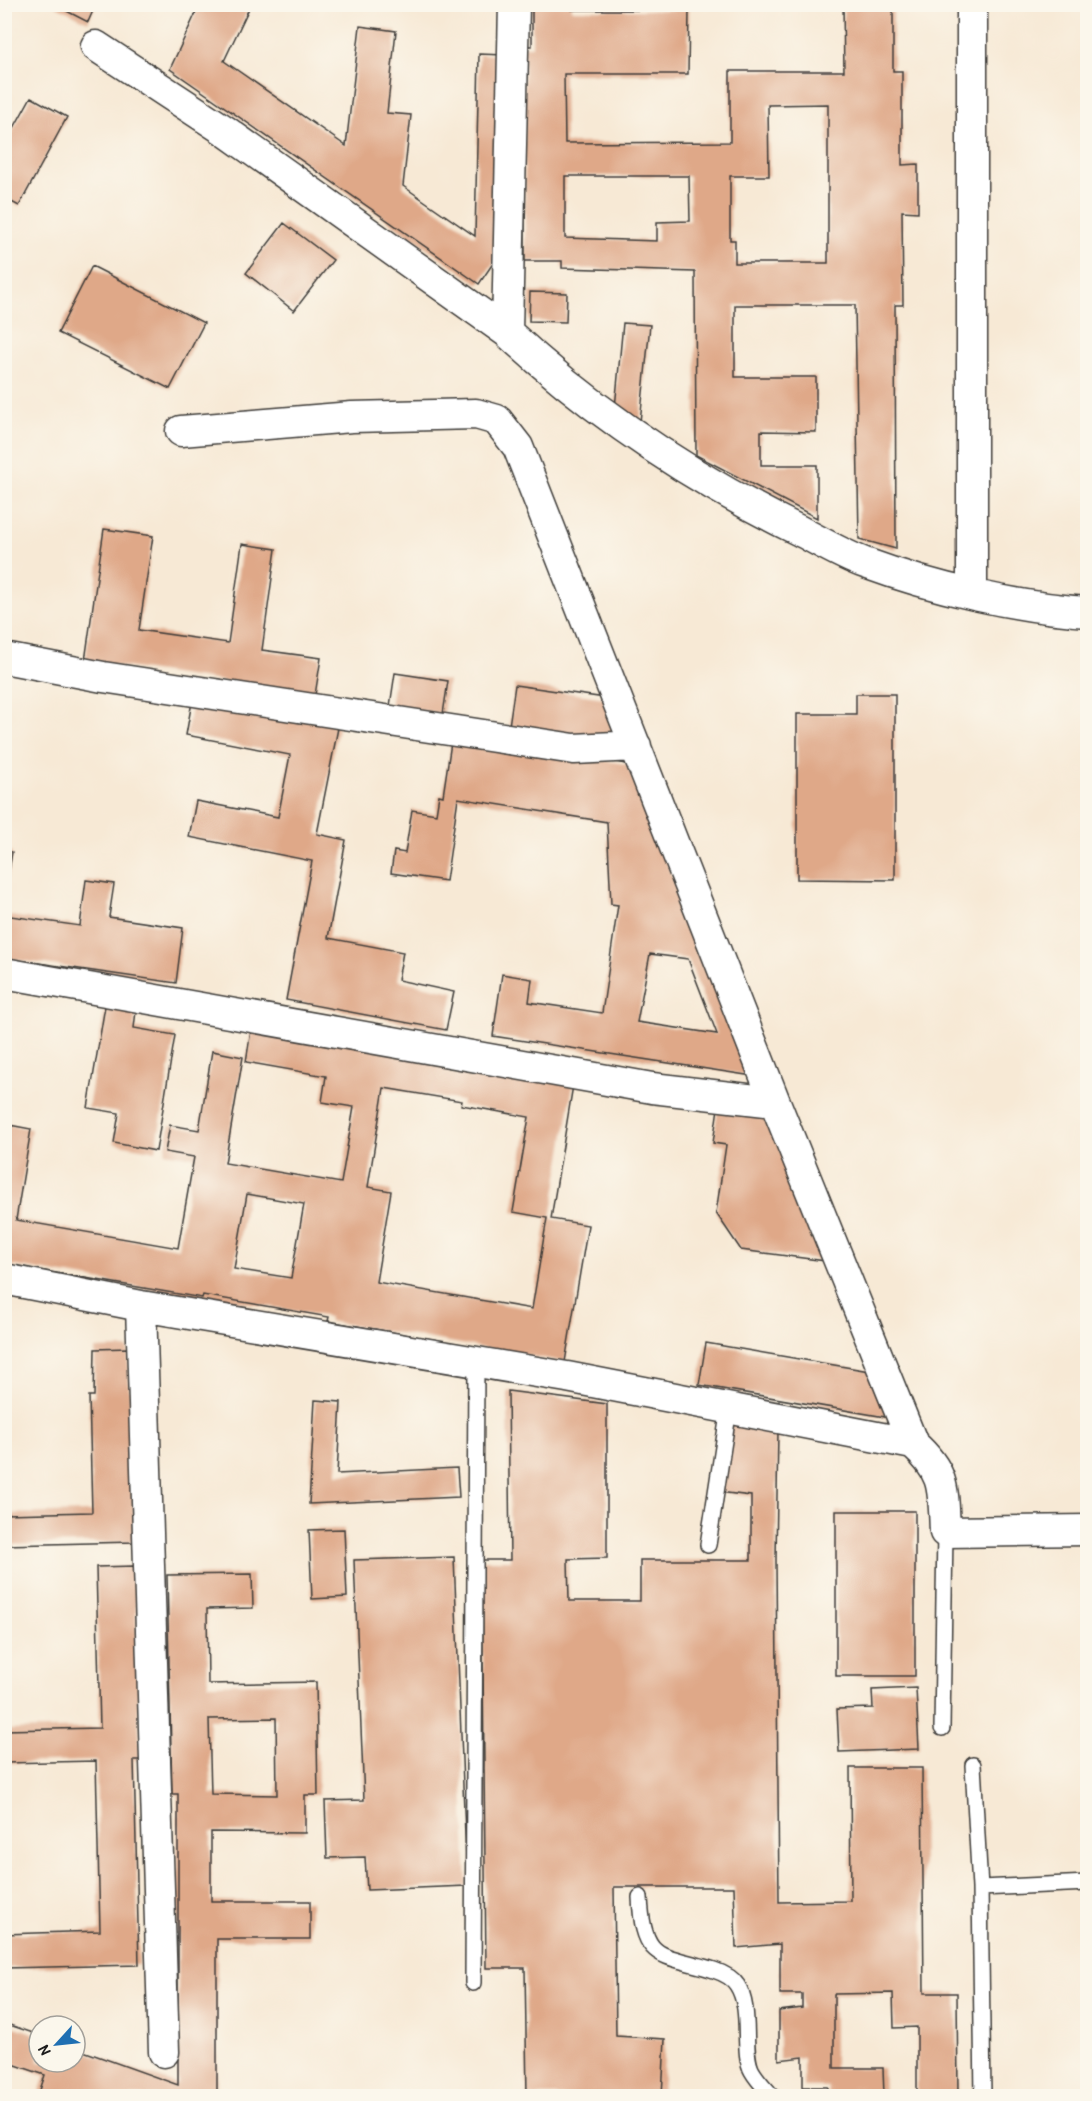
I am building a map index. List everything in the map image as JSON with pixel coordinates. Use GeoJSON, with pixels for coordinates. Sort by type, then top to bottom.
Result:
{"type":"FeatureCollection","features":[{"type":"Feature","properties":{"kind":"street"},"geometry":{"type":"LineString","coordinates":[[507,332],[514,4]]}},
{"type":"Feature","properties":{"kind":"street"},"geometry":{"type":"LineString","coordinates":[[972,4],[972,594]]}},
{"type":"Feature","properties":{"kind":"street"},"geometry":{"type":"LineString","coordinates":[[96,46],[224,130],[507,332],[631,434],[752,508],[864,563],[972,594],[1063,610],[1088,612]]}},
{"type":"Feature","properties":{"kind":"street"},"geometry":{"type":"LineString","coordinates":[[182,431],[352,417],[476,414],[497,420],[518,447],[775,1101],[913,1444],[931,1460],[938,1473],[943,1492],[945,1532],[1088,1530]]}},
{"type":"Feature","properties":{"kind":"street"},"geometry":{"type":"LineString","coordinates":[[4,658],[103,677],[574,748],[636,746]]}},
{"type":"Feature","properties":{"kind":"street"},"geometry":{"type":"LineString","coordinates":[[4,973],[652,1088],[775,1101]]}},
{"type":"Feature","properties":{"kind":"street"},"geometry":{"type":"LineString","coordinates":[[4,1279],[141,1306],[567,1377],[913,1444]]}},
{"type":"Feature","properties":{"kind":"street"},"geometry":{"type":"LineString","coordinates":[[141,1306],[164,2052]]}},
{"type":"Feature","properties":{"kind":"lane"},"geometry":{"type":"LineString","coordinates":[[473,1983],[476,1362]]}},
{"type":"Feature","properties":{"kind":"lane"},"geometry":{"type":"LineString","coordinates":[[708,1545],[729,1408]]}},
{"type":"Feature","properties":{"kind":"lane"},"geometry":{"type":"LineString","coordinates":[[942,1728],[945,1532]]}},
{"type":"Feature","properties":{"kind":"lane"},"geometry":{"type":"LineString","coordinates":[[973,1765],[980,1888],[982,2097]]}},
{"type":"Feature","properties":{"kind":"lane"},"geometry":{"type":"LineString","coordinates":[[980,1888],[1088,1883]]}},
{"type":"Feature","properties":{"kind":"lane"},"geometry":{"type":"LineString","coordinates":[[640,1897],[641,1926],[650,1944],[662,1957],[727,1975],[737,1985],[744,2003],[750,2070],[772,2097]]}},
{"type":"Feature","properties":{"kind":"building"},"geometry":{"type":"Polygon","coordinates":[[[53,4],[96,4],[88,22],[53,4]]]}},
{"type":"Feature","properties":{"kind":"building"},"geometry":{"type":"Polygon","coordinates":[[[200,4],[251,4],[224,61],[346,146],[360,26],[396,31],[387,113],[411,115],[403,186],[475,236],[479,54],[505,55],[500,253],[479,284],[170,69],[200,4]]]}},
{"type":"Feature","properties":{"kind":"building"},"geometry":{"type":"Polygon","coordinates":[[[532,4],[572,4],[572,10],[689,10],[688,74],[564,74],[565,143],[730,142],[730,71],[844,71],[843,4],[893,4],[893,71],[902,71],[902,165],[918,164],[918,212],[902,211],[903,305],[895,305],[896,549],[859,539],[855,305],[735,305],[735,377],[816,377],[816,432],[761,431],[761,465],[817,465],[817,518],[696,455],[695,272],[562,268],[562,261],[525,261],[524,46],[532,46],[532,4]],[[828,104],[768,105],[769,176],[730,176],[730,240],[735,240],[735,263],[828,263],[828,104]],[[565,176],[565,238],[657,241],[657,222],[690,221],[689,176],[565,176]]]}},
{"type":"Feature","properties":{"kind":"building"},"geometry":{"type":"Polygon","coordinates":[[[31,97],[67,117],[19,206],[4,198],[4,146],[31,97]]]}},
{"type":"Feature","properties":{"kind":"building"},"geometry":{"type":"Polygon","coordinates":[[[284,223],[333,260],[294,311],[246,273],[284,223]]]}},
{"type":"Feature","properties":{"kind":"building"},"geometry":{"type":"Polygon","coordinates":[[[92,266],[204,323],[170,389],[58,333],[92,266]]]}},
{"type":"Feature","properties":{"kind":"building"},"geometry":{"type":"Polygon","coordinates":[[[530,292],[567,293],[566,322],[529,321],[530,292]]]}},
{"type":"Feature","properties":{"kind":"building"},"geometry":{"type":"Polygon","coordinates":[[[623,323],[650,325],[640,422],[615,408],[623,323]]]}},
{"type":"Feature","properties":{"kind":"building"},"geometry":{"type":"Polygon","coordinates":[[[104,529],[153,536],[139,630],[228,643],[242,544],[276,549],[262,650],[321,658],[315,695],[85,661],[104,529]]]}},
{"type":"Feature","properties":{"kind":"building"},"geometry":{"type":"Polygon","coordinates":[[[395,673],[448,681],[443,714],[390,706],[395,673]]]}},
{"type":"Feature","properties":{"kind":"building"},"geometry":{"type":"Polygon","coordinates":[[[515,685],[605,698],[618,742],[509,726],[515,685]]]}},
{"type":"Feature","properties":{"kind":"building"},"geometry":{"type":"Polygon","coordinates":[[[856,694],[895,694],[895,880],[797,879],[797,714],[856,714],[856,694]]]}},
{"type":"Feature","properties":{"kind":"building"},"geometry":{"type":"Polygon","coordinates":[[[193,696],[339,723],[317,834],[346,840],[328,938],[403,952],[398,980],[454,992],[446,1030],[286,1000],[312,861],[189,837],[196,801],[278,817],[290,755],[186,735],[193,696]]]}},
{"type":"Feature","properties":{"kind":"building"},"geometry":{"type":"Polygon","coordinates":[[[452,736],[627,764],[753,1076],[493,1036],[502,974],[532,979],[529,1002],[602,1013],[618,905],[611,904],[607,822],[458,798],[446,881],[391,873],[394,851],[405,853],[412,810],[436,814],[439,795],[443,796],[452,736]],[[650,954],[637,1022],[717,1034],[688,959],[650,954]]]}},
{"type":"Feature","properties":{"kind":"building"},"geometry":{"type":"Polygon","coordinates":[[[4,850],[12,852],[6,890],[4,890],[4,850]]]}},
{"type":"Feature","properties":{"kind":"building"},"geometry":{"type":"Polygon","coordinates":[[[86,880],[114,884],[109,917],[183,928],[176,983],[4,958],[4,915],[80,926],[86,880]]]}},
{"type":"Feature","properties":{"kind":"building"},"geometry":{"type":"Polygon","coordinates":[[[105,1006],[136,1011],[134,1028],[175,1035],[156,1151],[114,1143],[119,1113],[88,1108],[105,1006]]]}},
{"type":"Feature","properties":{"kind":"building"},"geometry":{"type":"Polygon","coordinates":[[[252,1024],[574,1079],[551,1219],[588,1225],[565,1362],[328,1321],[329,1317],[4,1264],[4,1124],[31,1129],[16,1220],[178,1248],[194,1157],[165,1152],[170,1125],[199,1130],[212,1051],[243,1057],[225,1163],[341,1183],[354,1107],[322,1102],[326,1076],[246,1062],[252,1024]],[[384,1088],[368,1187],[391,1191],[376,1282],[532,1309],[547,1218],[513,1212],[529,1117],[461,1105],[462,1101],[384,1088]],[[247,1194],[234,1269],[291,1278],[304,1204],[247,1194]]]}},
{"type":"Feature","properties":{"kind":"building"},"geometry":{"type":"Polygon","coordinates":[[[718,1108],[766,1115],[826,1261],[741,1250],[716,1213],[726,1145],[713,1143],[718,1108]]]}},
{"type":"Feature","properties":{"kind":"building"},"geometry":{"type":"Polygon","coordinates":[[[706,1343],[875,1372],[891,1418],[699,1385],[706,1343]]]}},
{"type":"Feature","properties":{"kind":"building"},"geometry":{"type":"Polygon","coordinates":[[[128,1348],[135,1542],[4,1545],[4,1514],[92,1512],[89,1396],[94,1396],[95,1349],[128,1348]]]}},
{"type":"Feature","properties":{"kind":"building"},"geometry":{"type":"Polygon","coordinates":[[[508,1391],[607,1404],[607,1558],[568,1559],[569,1601],[640,1601],[640,1560],[751,1560],[751,1496],[719,1492],[730,1422],[778,1430],[776,1560],[779,1902],[851,1901],[850,1768],[922,1768],[924,1993],[957,1993],[958,2096],[917,2096],[917,2027],[894,2028],[893,1993],[834,1994],[834,2068],[883,2068],[884,2096],[827,2096],[828,2087],[803,2087],[803,2057],[779,2060],[779,2011],[802,2008],[802,1994],[780,1994],[780,1944],[736,1948],[734,1887],[614,1887],[616,2036],[665,2039],[662,2096],[527,2096],[525,1968],[486,1968],[482,1560],[510,1560],[508,1391]]]}},
{"type":"Feature","properties":{"kind":"building"},"geometry":{"type":"Polygon","coordinates":[[[315,1400],[341,1402],[337,1474],[457,1468],[459,1497],[309,1504],[315,1400]]]}},
{"type":"Feature","properties":{"kind":"building"},"geometry":{"type":"Polygon","coordinates":[[[836,1511],[915,1511],[915,1676],[836,1676],[836,1511]]]}},
{"type":"Feature","properties":{"kind":"building"},"geometry":{"type":"Polygon","coordinates":[[[344,1529],[347,1597],[312,1599],[309,1530],[344,1529]]]}},
{"type":"Feature","properties":{"kind":"building"},"geometry":{"type":"Polygon","coordinates":[[[454,1557],[467,1886],[367,1890],[365,1857],[327,1858],[325,1801],[364,1800],[354,1560],[454,1557]]]}},
{"type":"Feature","properties":{"kind":"building"},"geometry":{"type":"Polygon","coordinates":[[[135,1566],[140,1760],[134,1760],[139,1965],[4,1968],[4,1934],[100,1931],[96,1761],[4,1763],[4,1730],[100,1728],[96,1567],[135,1566]]]}},
{"type":"Feature","properties":{"kind":"building"},"geometry":{"type":"Polygon","coordinates":[[[252,1574],[253,1608],[207,1609],[208,1684],[316,1682],[318,1795],[305,1795],[305,1833],[211,1832],[211,1901],[310,1901],[310,1939],[217,1939],[217,2096],[38,2096],[45,2075],[42,2074],[87,2074],[87,2052],[178,2085],[178,1794],[172,1794],[167,1575],[252,1574]],[[276,1718],[209,1719],[211,1794],[277,1795],[276,1718]]]}},
{"type":"Feature","properties":{"kind":"building"},"geometry":{"type":"Polygon","coordinates":[[[916,1688],[919,1749],[839,1752],[837,1709],[873,1708],[872,1690],[916,1688]]]}},
{"type":"Feature","properties":{"kind":"building"},"geometry":{"type":"Polygon","coordinates":[[[4,2023],[27,2031],[27,2069],[4,2061],[4,2023]]]}}]}
